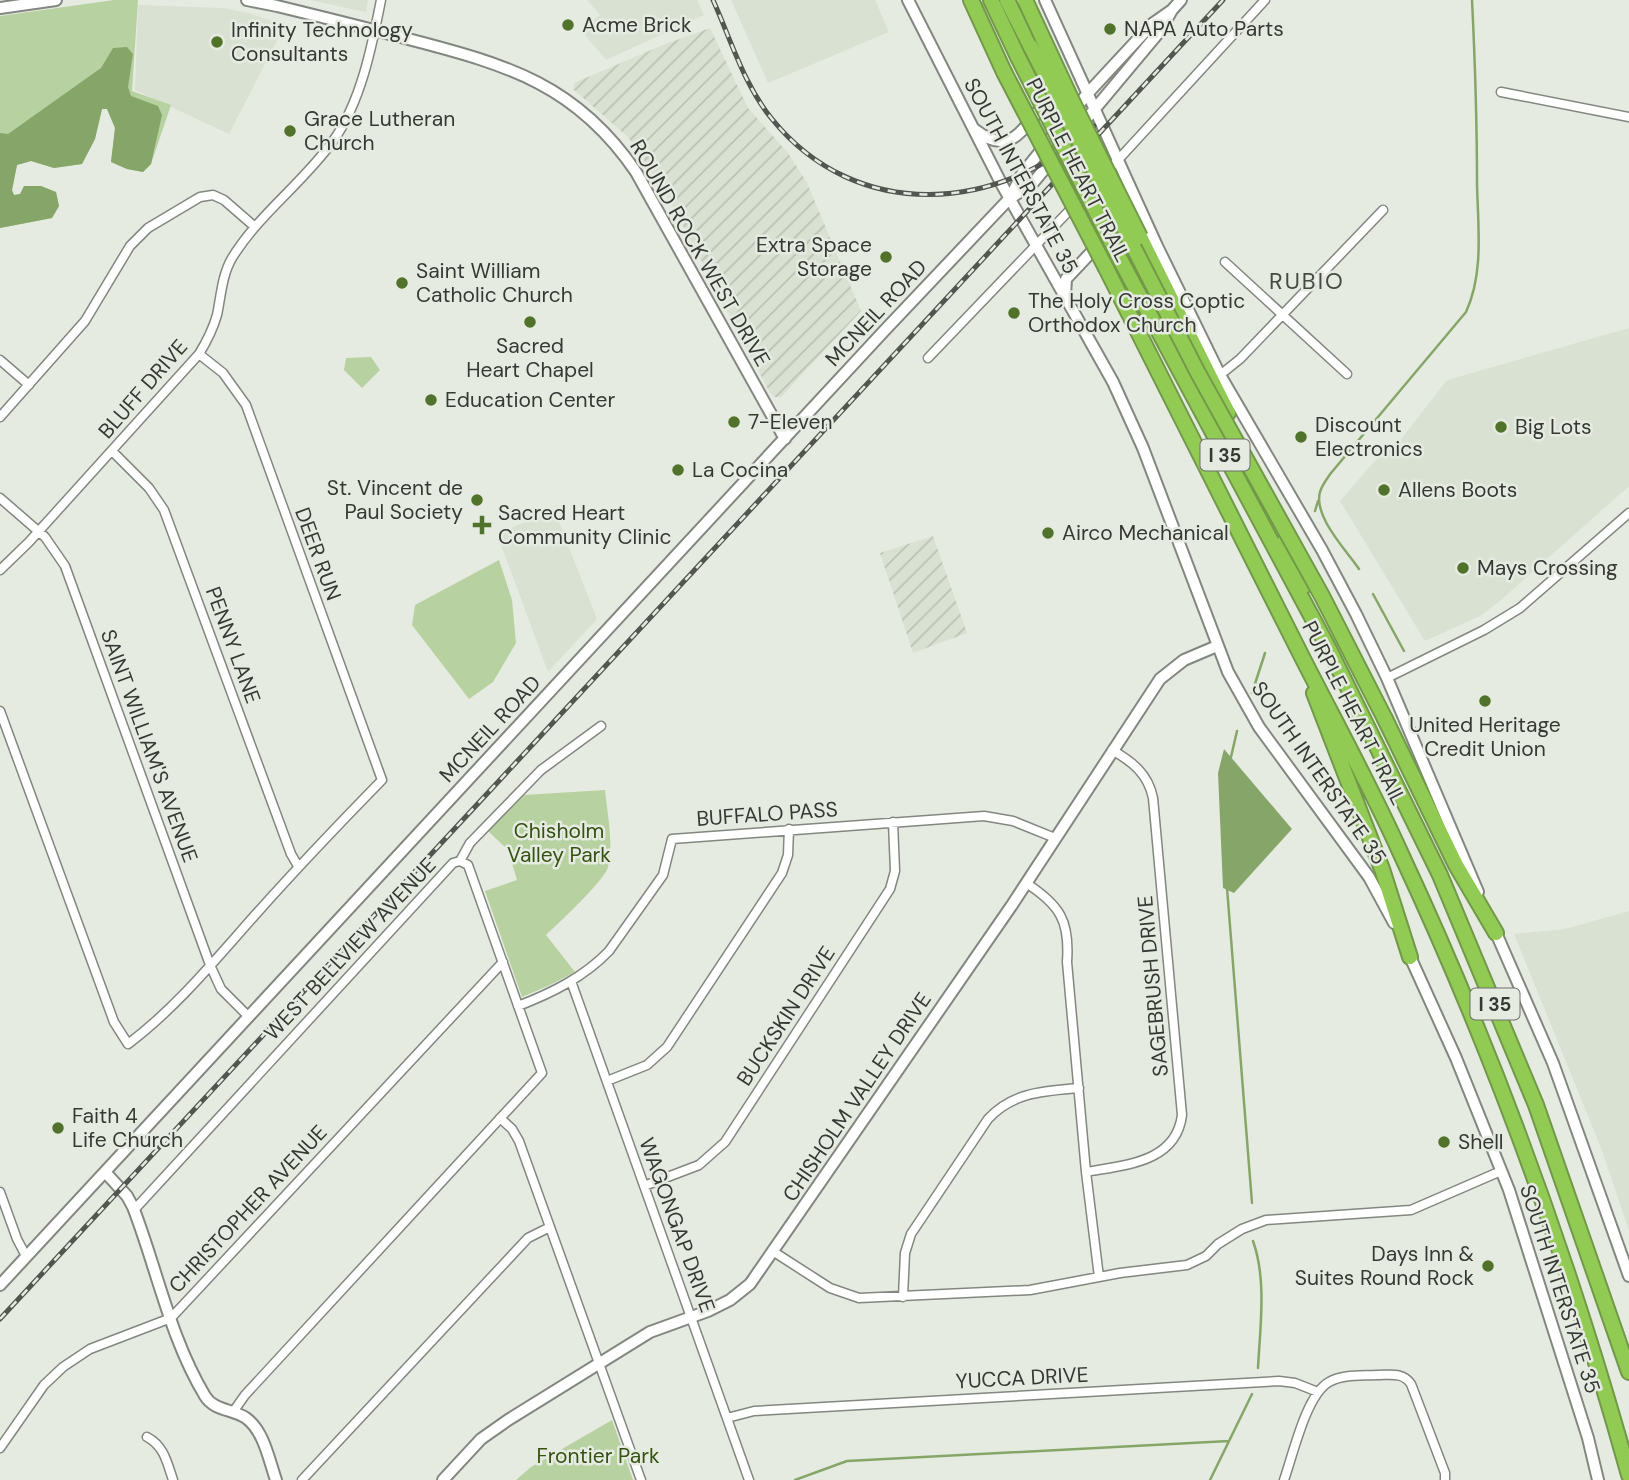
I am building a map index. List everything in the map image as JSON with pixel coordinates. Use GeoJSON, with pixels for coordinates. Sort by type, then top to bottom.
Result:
{"type":"FeatureCollection","features":[{"type":"Feature","properties":{"kind":"highway","name":"PURPLE HEART TRAIL"},"geometry":{"type":"LineString","coordinates":[[971,0],[1004,72],[1397,845],[1475,1024],[1518,1136],[1567,1273],[1629,1475]]}},
{"type":"Feature","properties":{"kind":"highway","name":"PURPLE HEART TRAIL"},"geometry":{"type":"LineString","coordinates":[[991,0],[1121,261],[1329,649],[1440,876],[1536,1105],[1629,1372]]}},
{"type":"Feature","properties":{"kind":"highway"},"geometry":{"type":"LineString","coordinates":[[1007,0],[1198,373],[1322,596],[1456,865],[1496,933]]}},
{"type":"Feature","properties":{"kind":"highway"},"geometry":{"type":"LineString","coordinates":[[1026,0],[1072,102],[1248,453],[1329,649]]}},
{"type":"Feature","properties":{"kind":"highway"},"geometry":{"type":"LineString","coordinates":[[1303,658],[1321,717],[1390,893],[1410,957]]}},
{"type":"Feature","properties":{"kind":"main road"},"geometry":{"type":"LineString","coordinates":[[0,8],[56,0]]}},
{"type":"Feature","properties":{"kind":"main road","name":"ROUND ROCK WEST DRIVE"},"geometry":{"type":"LineString","coordinates":[[247,0],[476,57],[515,71],[563,97],[596,123],[620,149],[636,172],[785,439]]}},
{"type":"Feature","properties":{"kind":"main road","name":"SOUTH INTERSTATE 35"},"geometry":{"type":"LineString","coordinates":[[908,0],[1009,199],[1113,382],[1143,448],[1228,672],[1259,727],[1369,877],[1394,922],[1456,1058],[1501,1171],[1584,1426],[1598,1478]]}},
{"type":"Feature","properties":{"kind":"main road"},"geometry":{"type":"LineString","coordinates":[[1045,0],[1157,246],[1220,375],[1322,550],[1387,678],[1553,1063],[1629,1276]]}},
{"type":"Feature","properties":{"kind":"main road"},"geometry":{"type":"LineString","coordinates":[[1172,10],[1181,0]]}},
{"type":"Feature","properties":{"kind":"main road","name":"MCNEIL ROAD"},"geometry":{"type":"LineString","coordinates":[[1009,199],[1022,174],[1088,93],[1152,24],[1172,10]]}},
{"type":"Feature","properties":{"kind":"main road","name":"MCNEIL ROAD"},"geometry":{"type":"LineString","coordinates":[[0,1285],[1009,199],[1032,184],[1160,31],[1172,10]]}},
{"type":"Feature","properties":{"kind":"main road"},"geometry":{"type":"LineString","coordinates":[[972,128],[988,141],[1000,143],[1012,139],[1069,76],[1069,54]]}},
{"type":"Feature","properties":{"kind":"main road"},"geometry":{"type":"LineString","coordinates":[[1065,296],[1066,279],[1116,226],[1131,224],[1157,246]]}},
{"type":"Feature","properties":{"kind":"main road","name":"CHISHOLM VALLEY DRIVE"},"geometry":{"type":"LineString","coordinates":[[443,1480],[491,1431],[650,1332],[708,1311],[740,1293],[758,1275],[1026,883],[1164,675],[1184,660],[1217,646]]}},
{"type":"Feature","properties":{"kind":"main road"},"geometry":{"type":"LineString","coordinates":[[105,1172],[134,1210],[188,1364],[207,1400],[246,1419],[256,1429],[276,1480]]}},
{"type":"Feature","properties":{"kind":"main road"},"geometry":{"type":"LineString","coordinates":[[123,1193],[133,1226],[144,1243]]}},
{"type":"Feature","properties":{"kind":"street","name":"BLUFF DRIVE"},"geometry":{"type":"LineString","coordinates":[[0,570],[39,532],[199,354],[212,330],[226,270],[255,227],[307,172],[340,131],[360,90],[381,0]]}},
{"type":"Feature","properties":{"kind":"street"},"geometry":{"type":"LineString","coordinates":[[928,358],[1119,159],[1265,0]]}},
{"type":"Feature","properties":{"kind":"street"},"geometry":{"type":"LineString","coordinates":[[1502,92],[1629,117]]}},
{"type":"Feature","properties":{"kind":"street"},"geometry":{"type":"LineString","coordinates":[[0,417],[85,321],[130,246],[148,228],[200,197],[213,195],[224,200],[255,227]]}},
{"type":"Feature","properties":{"kind":"street"},"geometry":{"type":"LineString","coordinates":[[1220,375],[1240,359],[1383,210]]}},
{"type":"Feature","properties":{"kind":"street"},"geometry":{"type":"LineString","coordinates":[[1225,262],[1347,374]]}},
{"type":"Feature","properties":{"kind":"street","name":"DEER RUN"},"geometry":{"type":"LineString","coordinates":[[199,354],[223,373],[246,405],[382,780],[298,866]]}},
{"type":"Feature","properties":{"kind":"street"},"geometry":{"type":"LineString","coordinates":[[0,360],[29,384]]}},
{"type":"Feature","properties":{"kind":"street","name":"PENNY LANE"},"geometry":{"type":"LineString","coordinates":[[112,451],[149,488],[164,510],[291,854],[298,866]]}},
{"type":"Feature","properties":{"kind":"street","name":"SAINT WILLIAM'S AVENUE"},"geometry":{"type":"LineString","coordinates":[[0,498],[53,546],[65,566],[210,965],[221,989],[249,1017]]}},
{"type":"Feature","properties":{"kind":"street"},"geometry":{"type":"LineString","coordinates":[[1387,678],[1484,630],[1520,608],[1629,513]]}},
{"type":"Feature","properties":{"kind":"street"},"geometry":{"type":"LineString","coordinates":[[0,711],[114,1022],[128,1044],[148,1030],[298,866]]}},
{"type":"Feature","properties":{"kind":"street","name":"WEST BELLVIEW AVENUE"},"geometry":{"type":"LineString","coordinates":[[134,1210],[453,863],[460,861],[470,843],[541,770],[601,726]]}},
{"type":"Feature","properties":{"kind":"street","name":"SAGEBRUSH DRIVE"},"geometry":{"type":"LineString","coordinates":[[1086,1172],[1157,1155],[1175,1136],[1182,1115],[1153,798],[1142,773],[1134,764],[1112,750]]}},
{"type":"Feature","properties":{"kind":"street","name":"BUFFALO PASS"},"geometry":{"type":"LineString","coordinates":[[519,1006],[571,981],[600,961],[667,867],[671,839],[990,816],[1013,821],[1055,838]]}},
{"type":"Feature","properties":{"kind":"street","name":"BUCKSKIN DRIVE"},"geometry":{"type":"LineString","coordinates":[[644,1186],[699,1165],[725,1142],[890,890],[895,871],[893,822]]}},
{"type":"Feature","properties":{"kind":"street"},"geometry":{"type":"LineString","coordinates":[[607,1081],[647,1065],[667,1047],[782,873],[788,855],[789,830]]}},
{"type":"Feature","properties":{"kind":"street"},"geometry":{"type":"LineString","coordinates":[[233,1412],[245,1395],[542,1073],[468,865],[460,861]]}},
{"type":"Feature","properties":{"kind":"street"},"geometry":{"type":"LineString","coordinates":[[1026,883],[1045,896],[1056,908],[1067,929],[1067,962],[1086,1172],[1099,1278]]}},
{"type":"Feature","properties":{"kind":"street","name":"CHRISTOPHER AVENUE"},"geometry":{"type":"LineString","coordinates":[[0,1448],[44,1385],[63,1367],[90,1349],[171,1318],[503,962]]}},
{"type":"Feature","properties":{"kind":"street","name":"WAGONGAP DRIVE"},"geometry":{"type":"LineString","coordinates":[[571,981],[749,1480]]}},
{"type":"Feature","properties":{"kind":"street"},"geometry":{"type":"LineString","coordinates":[[904,1297],[905,1253],[911,1234],[988,1119],[1002,1105],[1018,1097],[1079,1088]]}},
{"type":"Feature","properties":{"kind":"street"},"geometry":{"type":"LineString","coordinates":[[500,1118],[512,1129],[519,1141],[641,1480]]}},
{"type":"Feature","properties":{"kind":"street"},"geometry":{"type":"LineString","coordinates":[[774,1252],[830,1288],[847,1295],[869,1299],[1030,1290],[1187,1265],[1206,1256],[1218,1244],[1242,1229],[1266,1220],[1411,1210],[1501,1171]]}},
{"type":"Feature","properties":{"kind":"street"},"geometry":{"type":"LineString","coordinates":[[123,1193],[138,1197],[155,1188]]}},
{"type":"Feature","properties":{"kind":"street"},"geometry":{"type":"LineString","coordinates":[[0,1192],[26,1256]]}},
{"type":"Feature","properties":{"kind":"street"},"geometry":{"type":"LineString","coordinates":[[302,1480],[528,1238],[550,1227]]}},
{"type":"Feature","properties":{"kind":"street"},"geometry":{"type":"LineString","coordinates":[[1284,1480],[1318,1392],[1338,1378],[1396,1374],[1405,1376],[1411,1384],[1445,1473],[1445,1480]]}},
{"type":"Feature","properties":{"kind":"street","name":"YUCCA DRIVE"},"geometry":{"type":"LineString","coordinates":[[727,1418],[754,1410],[1279,1381],[1295,1383],[1318,1392]]}},
{"type":"Feature","properties":{"kind":"street"},"geometry":{"type":"LineString","coordinates":[[147,1437],[161,1447],[173,1480]]}},
{"type":"Feature","properties":{"kind":"shaded area"},"geometry":{"type":"Polygon","coordinates":[[[310,0],[368,0],[366,12],[310,0]]]}},
{"type":"Feature","properties":{"kind":"shaded area"},"geometry":{"type":"Polygon","coordinates":[[[587,0],[697,0],[704,15],[606,60],[580,29],[600,15],[587,0]]]}},
{"type":"Feature","properties":{"kind":"shaded area"},"geometry":{"type":"Polygon","coordinates":[[[731,0],[875,0],[889,32],[768,83],[731,0]]]}},
{"type":"Feature","properties":{"kind":"shaded area"},"geometry":{"type":"Polygon","coordinates":[[[138,5],[224,8],[285,25],[229,134],[135,90],[138,5]]]}},
{"type":"Feature","properties":{"kind":"shaded area"},"geometry":{"type":"Polygon","coordinates":[[[710,28],[748,108],[788,153],[807,183],[861,311],[781,397],[770,393],[677,214],[640,154],[628,137],[573,89],[574,83],[710,28]]]}},
{"type":"Feature","properties":{"kind":"shaded area"},"geometry":{"type":"Polygon","coordinates":[[[127,47],[133,54],[128,87],[131,96],[158,106],[162,115],[151,164],[143,172],[111,162],[115,128],[107,109],[102,109],[95,139],[82,164],[54,168],[31,161],[17,165],[12,190],[14,195],[20,194],[24,186],[41,186],[56,192],[59,206],[52,218],[0,228],[0,133],[8,134],[101,68],[113,48],[127,47]]]}},
{"type":"Feature","properties":{"kind":"shaded area","name":"Mays Crossing"},"geometry":{"type":"Polygon","coordinates":[[[1629,328],[1629,486],[1500,601],[1480,616],[1425,641],[1340,501],[1380,455],[1402,438],[1447,380],[1629,328]]]}},
{"type":"Feature","properties":{"kind":"shaded area"},"geometry":{"type":"Polygon","coordinates":[[[554,509],[597,619],[548,672],[497,534],[554,509]]]}},
{"type":"Feature","properties":{"kind":"shaded area"},"geometry":{"type":"Polygon","coordinates":[[[933,536],[967,633],[913,653],[880,553],[933,536]]]}},
{"type":"Feature","properties":{"kind":"shaded area"},"geometry":{"type":"Polygon","coordinates":[[[1224,749],[1292,829],[1234,893],[1223,888],[1218,773],[1224,749]]]}},
{"type":"Feature","properties":{"kind":"shaded area"},"geometry":{"type":"Polygon","coordinates":[[[1629,911],[1629,1231],[1601,1148],[1514,934],[1565,929],[1629,911]]]}},
{"type":"Feature","properties":{"kind":"green space"},"geometry":{"type":"Polygon","coordinates":[[[114,0],[138,0],[132,91],[171,105],[151,164],[143,172],[111,162],[115,128],[107,109],[102,109],[95,139],[82,164],[54,168],[31,161],[17,165],[12,190],[14,195],[20,194],[24,186],[41,186],[56,192],[59,206],[52,218],[0,228],[0,16],[114,0]]]}},
{"type":"Feature","properties":{"kind":"green space"},"geometry":{"type":"Polygon","coordinates":[[[371,357],[380,370],[362,388],[344,370],[346,358],[371,357]]]}},
{"type":"Feature","properties":{"kind":"green space"},"geometry":{"type":"Polygon","coordinates":[[[499,560],[512,600],[516,643],[493,682],[469,699],[412,625],[415,605],[499,560]]]}},
{"type":"Feature","properties":{"kind":"green space","name":"Chisholm Valley Park"},"geometry":{"type":"Polygon","coordinates":[[[605,790],[610,839],[608,867],[590,891],[546,935],[575,972],[522,997],[485,891],[517,880],[508,850],[488,831],[524,795],[605,790]]]}},
{"type":"Feature","properties":{"kind":"green space","name":"Frontier Park"},"geometry":{"type":"Polygon","coordinates":[[[612,1420],[633,1480],[516,1480],[531,1467],[612,1420]]]}},
{"type":"Feature","properties":{"kind":"waterway"},"geometry":{"type":"LineString","coordinates":[[1359,569],[1326,522],[1319,501],[1321,489],[1331,473],[1466,312],[1475,282],[1479,233],[1472,0]]}},
{"type":"Feature","properties":{"kind":"waterway"},"geometry":{"type":"LineString","coordinates":[[1315,511],[1318,501]]}},
{"type":"Feature","properties":{"kind":"waterway"},"geometry":{"type":"LineString","coordinates":[[1373,594],[1404,651]]}},
{"type":"Feature","properties":{"kind":"waterway"},"geometry":{"type":"LineString","coordinates":[[1252,693],[1265,653]]}},
{"type":"Feature","properties":{"kind":"waterway"},"geometry":{"type":"LineString","coordinates":[[1231,757],[1237,731]]}},
{"type":"Feature","properties":{"kind":"waterway"},"geometry":{"type":"LineString","coordinates":[[1227,888],[1252,1203]]}},
{"type":"Feature","properties":{"kind":"waterway"},"geometry":{"type":"LineString","coordinates":[[1253,1241],[1261,1288],[1258,1368]]}},
{"type":"Feature","properties":{"kind":"waterway"},"geometry":{"type":"LineString","coordinates":[[1210,1480],[1252,1394]]}},
{"type":"Feature","properties":{"kind":"waterway"},"geometry":{"type":"LineString","coordinates":[[795,1480],[847,1461],[1229,1441]]}},
{"type":"Feature","properties":{"kind":"railway"},"geometry":{"type":"LineString","coordinates":[[713,0],[746,77],[762,106],[806,153],[845,177],[887,190],[930,194],[974,190],[1016,176],[1057,155],[1094,126]]}},
{"type":"Feature","properties":{"kind":"railway"},"geometry":{"type":"LineString","coordinates":[[0,1319],[1223,0]]}},
{"type":"Feature","properties":{"kind":"place","name":"Acme Brick"},"geometry":{"type":"Point","coordinates":[568,25]}},
{"type":"Feature","properties":{"kind":"place","name":"NAPA Auto Parts"},"geometry":{"type":"Point","coordinates":[1110,29]}},
{"type":"Feature","properties":{"kind":"place","name":"Infinity Technology Consultants"},"geometry":{"type":"Point","coordinates":[217,42]}},
{"type":"Feature","properties":{"kind":"place","name":"Grace Lutheran Church"},"geometry":{"type":"Point","coordinates":[290,131]}},
{"type":"Feature","properties":{"kind":"place","name":"Extra Space Storage"},"geometry":{"type":"Point","coordinates":[886,257]}},
{"type":"Feature","properties":{"kind":"place","name":"Saint William Catholic Church"},"geometry":{"type":"Point","coordinates":[402,283]}},
{"type":"Feature","properties":{"kind":"place","name":"The Holy Cross Coptic Orthodox Church"},"geometry":{"type":"Point","coordinates":[1014,313]}},
{"type":"Feature","properties":{"kind":"place","name":"Sacred Heart Chapel"},"geometry":{"type":"Point","coordinates":[530,322]}},
{"type":"Feature","properties":{"kind":"place","name":"Education Center"},"geometry":{"type":"Point","coordinates":[431,400]}},
{"type":"Feature","properties":{"kind":"place","name":"7-Eleven"},"geometry":{"type":"Point","coordinates":[734,422]}},
{"type":"Feature","properties":{"kind":"place","name":"Big Lots"},"geometry":{"type":"Point","coordinates":[1501,427]}},
{"type":"Feature","properties":{"kind":"place","name":"Discount Electronics"},"geometry":{"type":"Point","coordinates":[1301,437]}},
{"type":"Feature","properties":{"kind":"place","name":"La Cocina"},"geometry":{"type":"Point","coordinates":[678,470]}},
{"type":"Feature","properties":{"kind":"place","name":"Allens Boots"},"geometry":{"type":"Point","coordinates":[1384,490]}},
{"type":"Feature","properties":{"kind":"place","name":"St. Vincent de Paul Society"},"geometry":{"type":"Point","coordinates":[477,500]}},
{"type":"Feature","properties":{"kind":"place","name":"Sacred Heart Community Clinic"},"geometry":{"type":"Point","coordinates":[482,525]}},
{"type":"Feature","properties":{"kind":"place","name":"Airco Mechanical"},"geometry":{"type":"Point","coordinates":[1048,533]}},
{"type":"Feature","properties":{"kind":"place","name":"Mays Crossing"},"geometry":{"type":"Point","coordinates":[1463,568]}},
{"type":"Feature","properties":{"kind":"place","name":"United Heritage Credit Union"},"geometry":{"type":"Point","coordinates":[1485,701]}},
{"type":"Feature","properties":{"kind":"place","name":"Faith 4 Life Church"},"geometry":{"type":"Point","coordinates":[58,1128]}},
{"type":"Feature","properties":{"kind":"place","name":"Shell"},"geometry":{"type":"Point","coordinates":[1444,1142]}},
{"type":"Feature","properties":{"kind":"place","name":"Days Inn & Suites Round Rock"},"geometry":{"type":"Point","coordinates":[1488,1266]}},
{"type":"Feature","properties":{"kind":"district","name":"RUBIO"},"geometry":{"type":"Point","coordinates":[1307,281]}}]}
